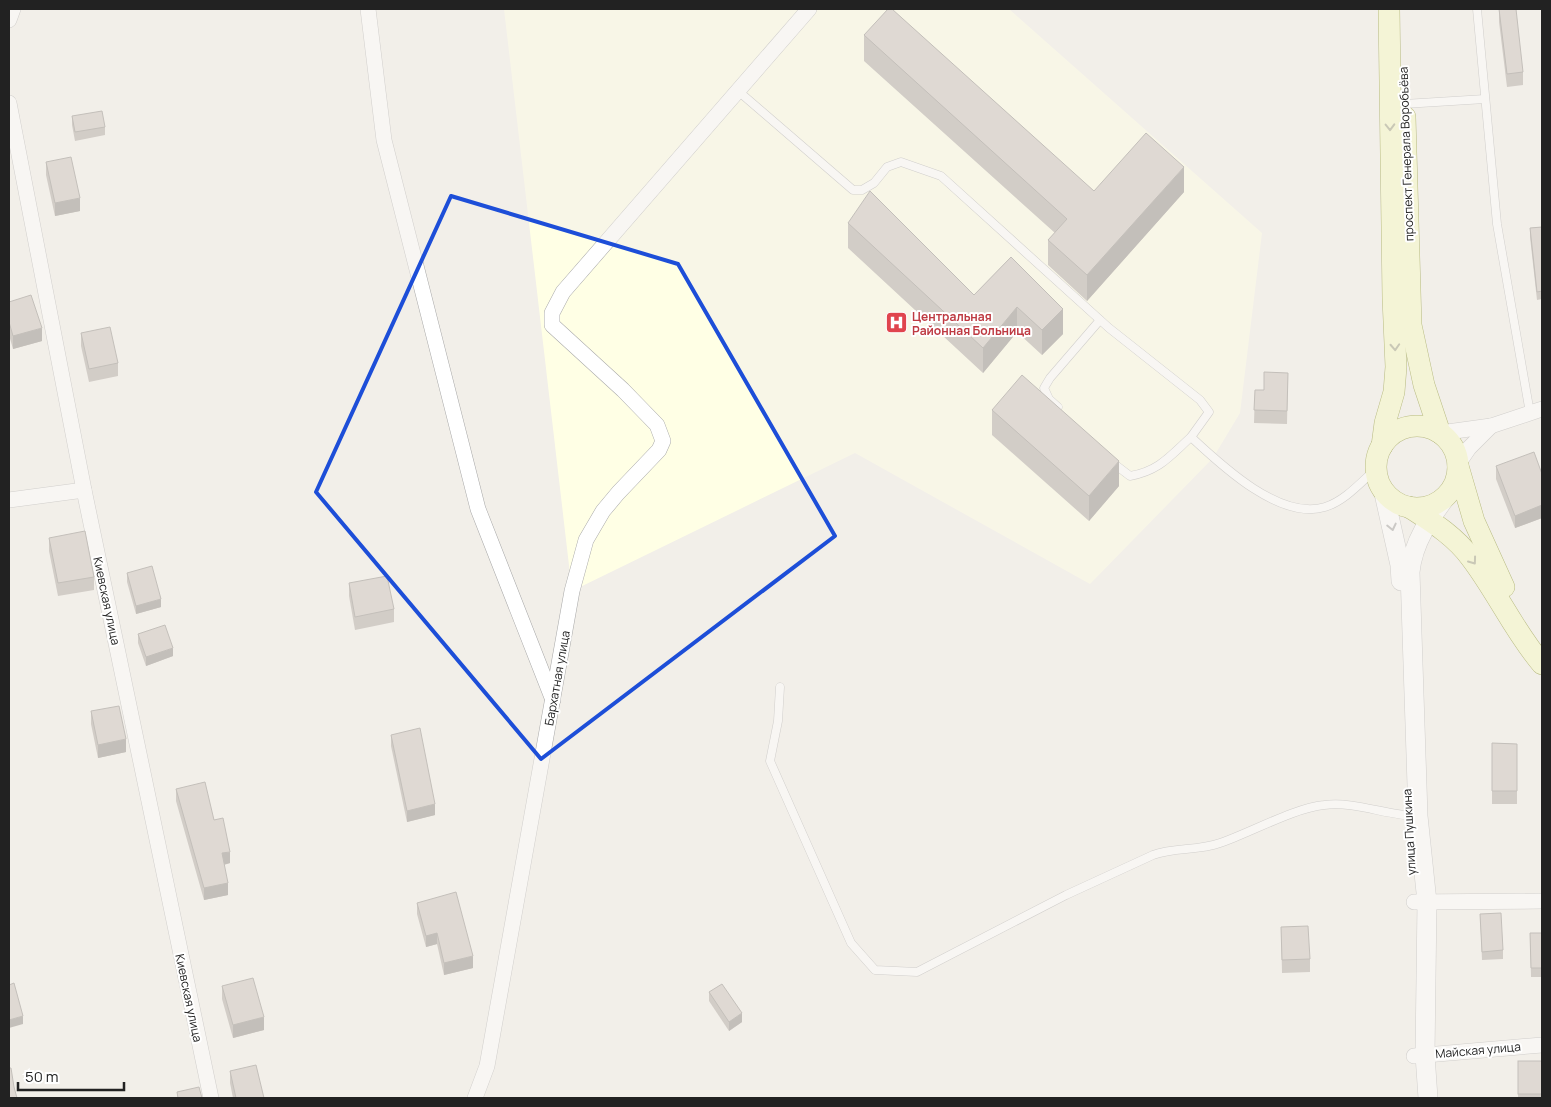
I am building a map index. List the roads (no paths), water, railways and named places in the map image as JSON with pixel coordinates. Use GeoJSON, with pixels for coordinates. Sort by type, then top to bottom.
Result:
{"type":"FeatureCollection","features":[{"type":"Feature","properties":{"kind":"main road","name":"проспект Генерала Воробьёва"},"geometry":{"type":"LineString","coordinates":[[1389,9],[1401,298]]}},
{"type":"Feature","properties":{"kind":"main road","name":"проспект Генерала Воробьёва"},"geometry":{"type":"LineString","coordinates":[[1401,298],[1404,104],[1402,9]]}},
{"type":"Feature","properties":{"kind":"main road"},"geometry":{"type":"LineString","coordinates":[[1401,298],[1440,433],[1451,445],[1474,521],[1497,574],[1508,594],[1542,642]]}},
{"type":"Feature","properties":{"kind":"main road"},"geometry":{"type":"LineString","coordinates":[[1401,298],[1394,392],[1385,423],[1377,468],[1383,489],[1391,498],[1429,520],[1457,542],[1471,557],[1507,617],[1542,664]]}},
{"type":"Feature","properties":{"kind":"main road"},"geometry":{"type":"LineString","coordinates":[[1382,446],[1388,438],[1406,428],[1426,428],[1440,433]]}},
{"type":"Feature","properties":{"kind":"main road"},"geometry":{"type":"LineString","coordinates":[[1409,507],[1430,506],[1448,494],[1454,485],[1458,464]]}},
{"type":"Feature","properties":{"kind":"street"},"geometry":{"type":"LineString","coordinates":[[9,20],[13,9]]}},
{"type":"Feature","properties":{"kind":"street"},"geometry":{"type":"LineString","coordinates":[[368,9],[384,140],[478,509],[553,702]]}},
{"type":"Feature","properties":{"kind":"street"},"geometry":{"type":"LineString","coordinates":[[737,90],[809,9]]}},
{"type":"Feature","properties":{"kind":"street","name":"Бархатная улица"},"geometry":{"type":"LineString","coordinates":[[475,1098],[487,1066],[572,591],[586,540],[603,512],[618,493],[660,450],[663,441],[657,426],[623,390],[552,326],[552,313],[564,292],[737,90]]}},
{"type":"Feature","properties":{"kind":"street","name":"Киевская улица"},"geometry":{"type":"LineString","coordinates":[[9,103],[84,490],[211,1098]]}},
{"type":"Feature","properties":{"kind":"street"},"geometry":{"type":"LineString","coordinates":[[1440,433],[1491,426],[1536,411]]}},
{"type":"Feature","properties":{"kind":"street"},"geometry":{"type":"LineString","coordinates":[[1458,464],[1491,426]]}},
{"type":"Feature","properties":{"kind":"street","name":"улица Пушкина"},"geometry":{"type":"LineString","coordinates":[[1383,489],[1406,561],[1407,710],[1412,816],[1420,902],[1420,1056],[1417,1098]]}},
{"type":"Feature","properties":{"kind":"street"},"geometry":{"type":"LineString","coordinates":[[9,500],[84,490]]}},
{"type":"Feature","properties":{"kind":"street"},"geometry":{"type":"LineString","coordinates":[[1406,561],[1429,520],[1448,494]]}},
{"type":"Feature","properties":{"kind":"street"},"geometry":{"type":"LineString","coordinates":[[1406,561],[1429,538],[1440,536],[1457,542]]}},
{"type":"Feature","properties":{"kind":"street"},"geometry":{"type":"LineString","coordinates":[[1420,902],[1542,901]]}},
{"type":"Feature","properties":{"kind":"street","name":"Майская улица"},"geometry":{"type":"LineString","coordinates":[[1420,1056],[1542,1045]]}},
{"type":"Feature","properties":{"kind":"street"},"geometry":{"type":"LineString","coordinates":[[1420,1056],[1428,1098]]}},
{"type":"Feature","properties":{"kind":"lane"},"geometry":{"type":"LineString","coordinates":[[1477,9],[1497,224],[1536,411]]}},
{"type":"Feature","properties":{"kind":"lane"},"geometry":{"type":"LineString","coordinates":[[737,90],[853,190],[862,190],[874,182],[887,167],[901,162],[941,176],[1100,320],[1200,400],[1208,412],[1191,437],[1156,469],[1130,476],[1117,467],[1103,453]]}},
{"type":"Feature","properties":{"kind":"lane"},"geometry":{"type":"LineString","coordinates":[[1404,104],[1485,99]]}},
{"type":"Feature","properties":{"kind":"lane"},"geometry":{"type":"LineString","coordinates":[[1063,412],[1049,399],[1044,388],[1050,378],[1100,320]]}},
{"type":"Feature","properties":{"kind":"lane"},"geometry":{"type":"LineString","coordinates":[[1191,437],[1213,458],[1267,496],[1291,507],[1304,509],[1325,507],[1340,500],[1377,468]]}},
{"type":"Feature","properties":{"kind":"lane"},"geometry":{"type":"LineString","coordinates":[[780,687],[778,721],[770,760],[851,943],[875,970],[917,972],[1066,895],[1153,855],[1166,850],[1198,849],[1219,843],[1312,807],[1325,804],[1358,807],[1412,816]]}},
{"type":"Feature","properties":{"kind":"place","name":"Центральная Районная Больница"},"geometry":{"type":"Point","coordinates":[896,323]}}]}
